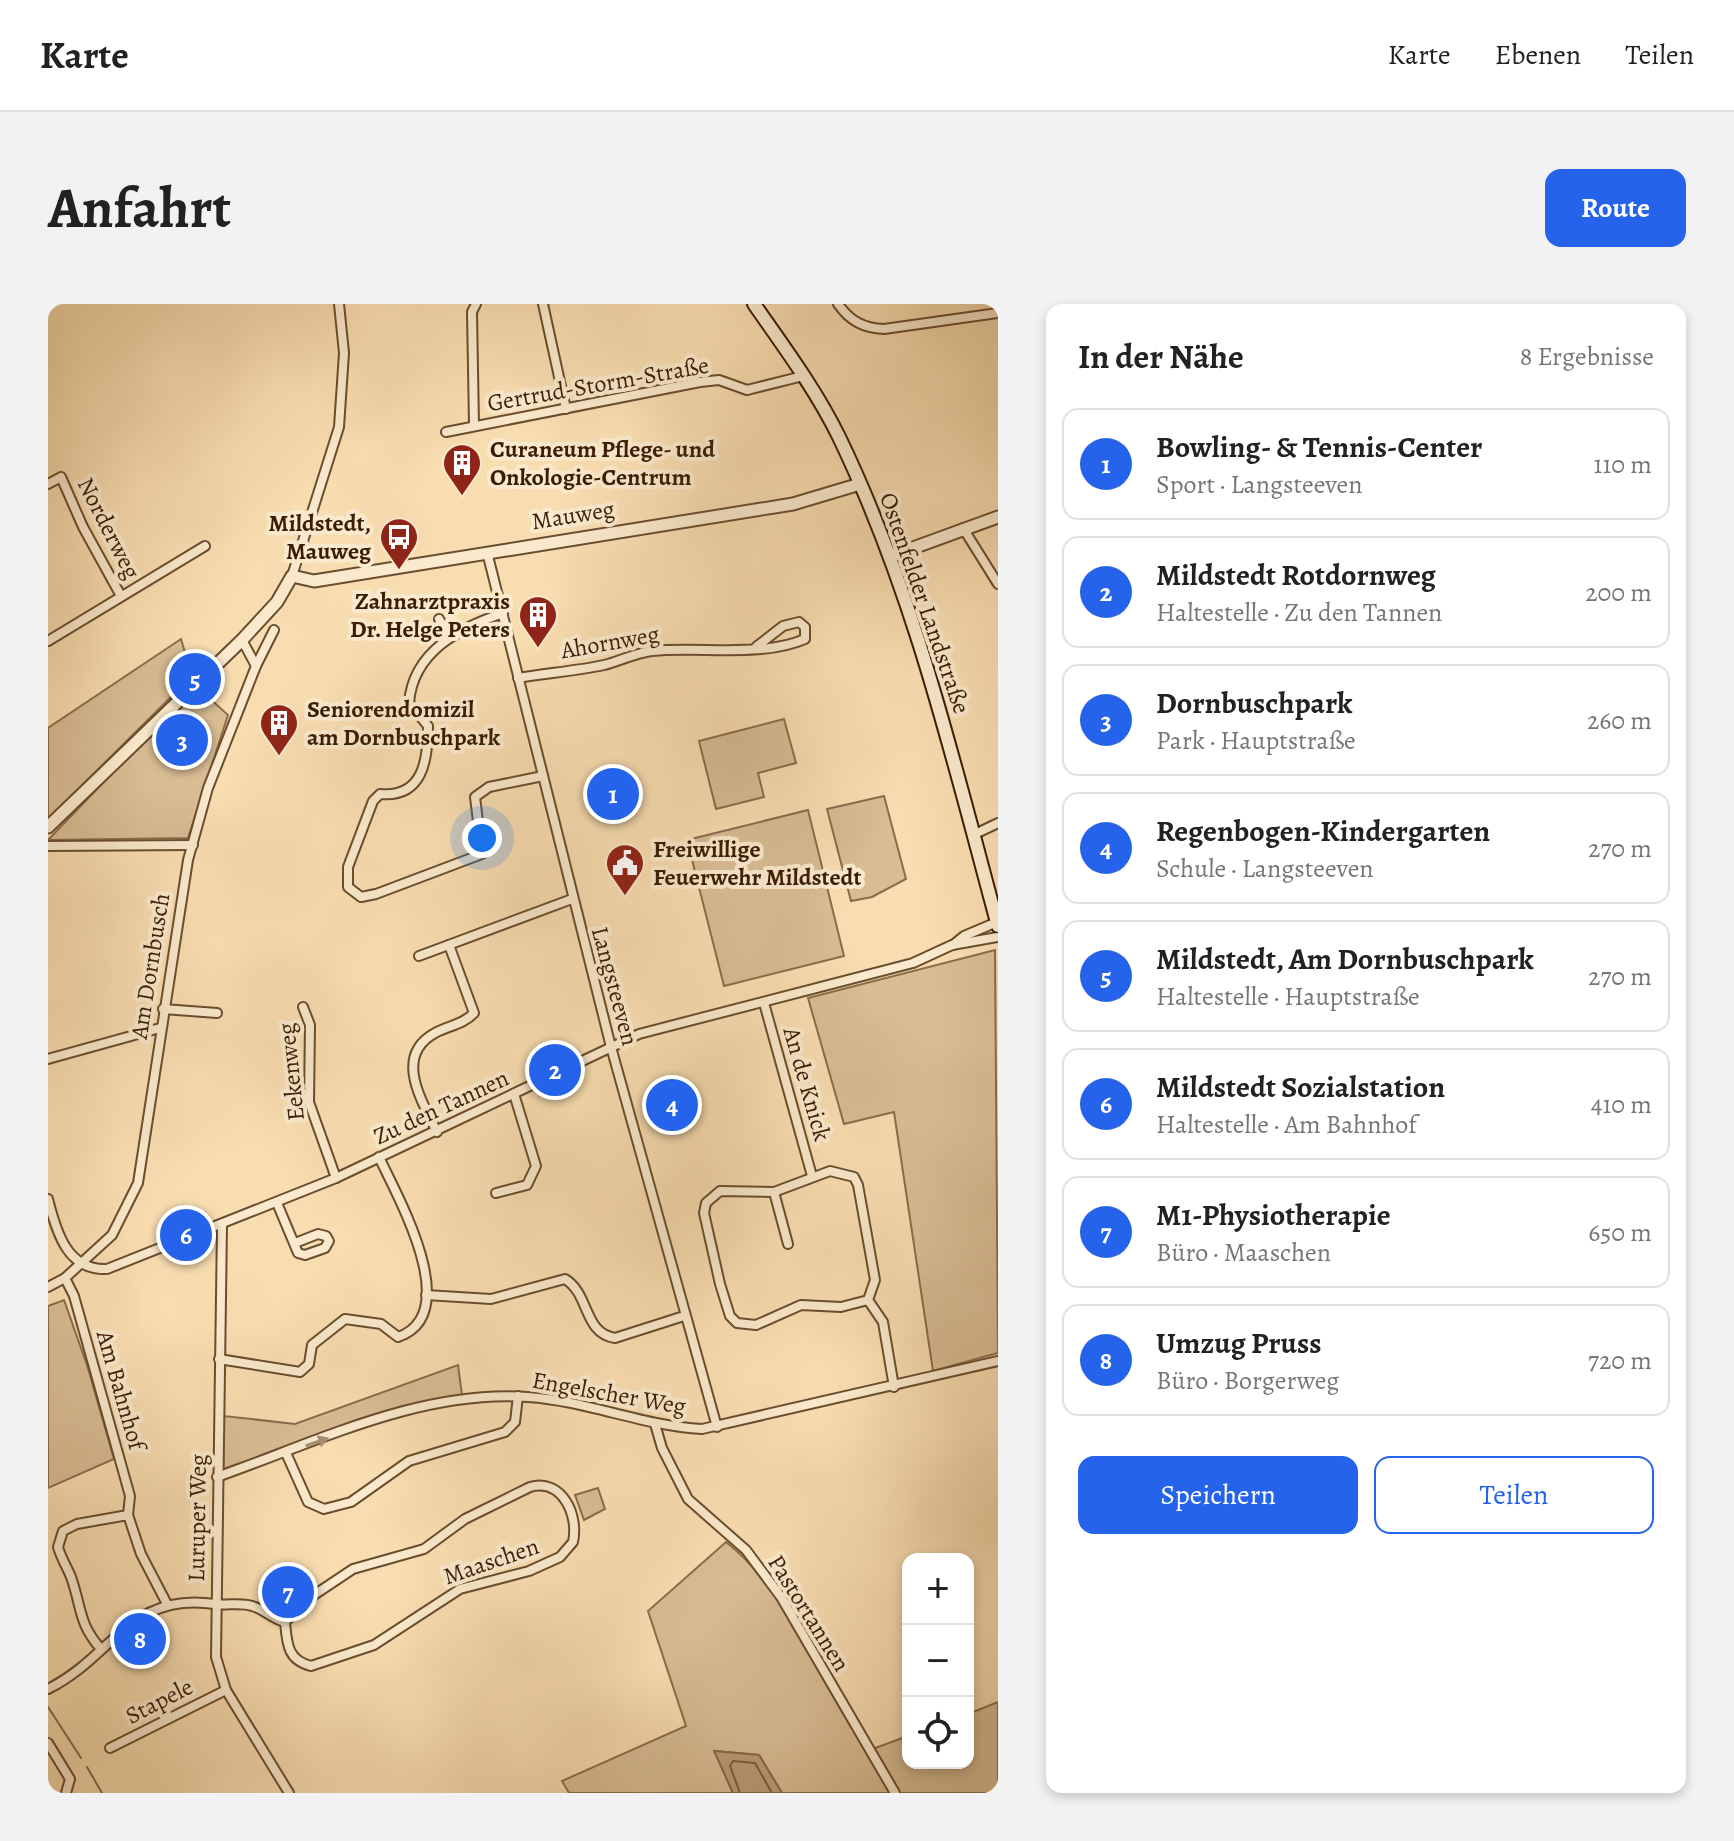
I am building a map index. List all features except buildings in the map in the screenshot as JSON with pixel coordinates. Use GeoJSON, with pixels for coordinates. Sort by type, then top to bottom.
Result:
{"type":"FeatureCollection","features":[{"type":"Feature","properties":{"kind":"main road","name":"Ostenfelder Landstraße"},"geometry":{"type":"LineString","coordinates":[[754,304],[815,395],[860,484],[891,556],[935,690],[998,924]]}},
{"type":"Feature","properties":{"kind":"street"},"geometry":{"type":"LineString","coordinates":[[48,827],[242,640],[277,602],[292,576],[339,427],[344,353],[339,304]]}},
{"type":"Feature","properties":{"kind":"street"},"geometry":{"type":"LineString","coordinates":[[474,425],[472,312],[476,304]]}},
{"type":"Feature","properties":{"kind":"street"},"geometry":{"type":"LineString","coordinates":[[543,304],[566,409]]}},
{"type":"Feature","properties":{"kind":"street"},"geometry":{"type":"LineString","coordinates":[[838,304],[854,321],[867,328],[884,329],[998,313]]}},
{"type":"Feature","properties":{"kind":"street","name":"Gertrud-Storm-Straße"},"geometry":{"type":"LineString","coordinates":[[446,432],[700,382],[719,380],[747,390],[803,376]]}},
{"type":"Feature","properties":{"kind":"street","name":"Norderweg"},"geometry":{"type":"LineString","coordinates":[[48,484],[61,477],[83,527],[121,596]]}},
{"type":"Feature","properties":{"kind":"street","name":"Mauweg"},"geometry":{"type":"LineString","coordinates":[[292,576],[314,581],[793,504],[860,484]]}},
{"type":"Feature","properties":{"kind":"street"},"geometry":{"type":"LineString","coordinates":[[891,556],[998,517]]}},
{"type":"Feature","properties":{"kind":"street"},"geometry":{"type":"LineString","coordinates":[[963,528],[998,584]]}},
{"type":"Feature","properties":{"kind":"street"},"geometry":{"type":"LineString","coordinates":[[48,641],[205,546]]}},
{"type":"Feature","properties":{"kind":"street","name":"Langsteeven"},"geometry":{"type":"LineString","coordinates":[[487,552],[572,899],[684,1316],[717,1427]]}},
{"type":"Feature","properties":{"kind":"street"},"geometry":{"type":"LineString","coordinates":[[503,613],[449,637],[423,664],[409,696],[410,708],[423,716],[428,726],[428,761],[404,792],[398,796],[380,794],[373,801],[348,867],[348,887],[361,897],[376,894],[477,857],[484,850],[475,797],[489,787],[543,776]]}},
{"type":"Feature","properties":{"kind":"street"},"geometry":{"type":"LineString","coordinates":[[439,619],[449,637]]}},
{"type":"Feature","properties":{"kind":"street","name":"Ahornweg"},"geometry":{"type":"LineString","coordinates":[[518,678],[607,664],[647,652],[756,647],[799,642],[805,639],[805,627],[799,622],[788,623],[756,647]]}},
{"type":"Feature","properties":{"kind":"street","name":"Am Dornbusch"},"geometry":{"type":"LineString","coordinates":[[48,1287],[65,1278],[112,1235],[138,1183],[177,911],[193,845],[208,788],[256,666],[274,630]]}},
{"type":"Feature","properties":{"kind":"street"},"geometry":{"type":"LineString","coordinates":[[242,640],[256,666]]}},
{"type":"Feature","properties":{"kind":"street"},"geometry":{"type":"LineString","coordinates":[[975,834],[998,823]]}},
{"type":"Feature","properties":{"kind":"street"},"geometry":{"type":"LineString","coordinates":[[48,846],[193,845]]}},
{"type":"Feature","properties":{"kind":"street"},"geometry":{"type":"LineString","coordinates":[[419,956],[572,899]]}},
{"type":"Feature","properties":{"kind":"street","name":"Zu den Tannen"},"geometry":{"type":"LineString","coordinates":[[222,1225],[336,1178],[611,1047],[664,1025],[764,1003],[913,963],[972,932],[998,924]]}},
{"type":"Feature","properties":{"kind":"street","name":"Zu den Tannen"},"geometry":{"type":"LineString","coordinates":[[952,945],[998,937]]}},
{"type":"Feature","properties":{"kind":"street"},"geometry":{"type":"LineString","coordinates":[[437,1132],[414,1082],[413,1059],[427,1037],[474,1013],[474,1005],[449,945]]}},
{"type":"Feature","properties":{"kind":"street","name":"An de Knick"},"geometry":{"type":"LineString","coordinates":[[764,1003],[812,1176]]}},
{"type":"Feature","properties":{"kind":"street","name":"Eekenweg"},"geometry":{"type":"LineString","coordinates":[[303,1007],[310,1025],[309,1102],[336,1178]]}},
{"type":"Feature","properties":{"kind":"street"},"geometry":{"type":"LineString","coordinates":[[163,1009],[217,1013]]}},
{"type":"Feature","properties":{"kind":"street"},"geometry":{"type":"LineString","coordinates":[[48,1059],[160,1028]]}},
{"type":"Feature","properties":{"kind":"street"},"geometry":{"type":"LineString","coordinates":[[496,1193],[527,1185],[536,1166],[514,1094]]}},
{"type":"Feature","properties":{"kind":"street"},"geometry":{"type":"LineString","coordinates":[[219,1359],[300,1372],[309,1364],[312,1345],[345,1319],[381,1324],[393,1337],[408,1334],[423,1312],[426,1295],[424,1260],[379,1157]]}},
{"type":"Feature","properties":{"kind":"street","name":"An de Knick"},"geometry":{"type":"LineString","coordinates":[[830,1171],[845,1172],[854,1177],[858,1185],[875,1280],[868,1300],[841,1307],[801,1305],[756,1325],[737,1323],[730,1316],[704,1213],[706,1203],[720,1191],[774,1192],[812,1176],[830,1171]]}},
{"type":"Feature","properties":{"kind":"street"},"geometry":{"type":"LineString","coordinates":[[774,1192],[788,1244]]}},
{"type":"Feature","properties":{"kind":"street"},"geometry":{"type":"LineString","coordinates":[[48,1199],[62,1244],[82,1263],[95,1269],[107,1269],[222,1225]]}},
{"type":"Feature","properties":{"kind":"street"},"geometry":{"type":"LineString","coordinates":[[277,1203],[295,1243]]}},
{"type":"Feature","properties":{"kind":"street","name":"Luruper Weg"},"geometry":{"type":"LineString","coordinates":[[222,1225],[216,1657],[226,1690],[289,1793]]}},
{"type":"Feature","properties":{"kind":"street","name":"Am Bahnhof"},"geometry":{"type":"LineString","coordinates":[[65,1278],[74,1296],[130,1496],[128,1515],[141,1554],[167,1604]]}},
{"type":"Feature","properties":{"kind":"street"},"geometry":{"type":"LineString","coordinates":[[426,1295],[491,1299],[565,1279],[578,1291],[593,1326],[605,1337],[615,1338],[684,1316]]}},
{"type":"Feature","properties":{"kind":"street"},"geometry":{"type":"LineString","coordinates":[[868,1300],[883,1322],[894,1387]]}},
{"type":"Feature","properties":{"kind":"street","name":"Engelscher Weg"},"geometry":{"type":"LineString","coordinates":[[217,1477],[415,1409],[481,1396],[564,1401],[655,1424],[702,1429],[998,1361]]}},
{"type":"Feature","properties":{"kind":"street"},"geometry":{"type":"LineString","coordinates":[[286,1453],[308,1502],[324,1509],[334,1508],[366,1493],[409,1461],[505,1432],[515,1422],[518,1396]]}},
{"type":"Feature","properties":{"kind":"street","name":"Pastortannen"},"geometry":{"type":"LineString","coordinates":[[655,1424],[662,1448],[688,1499],[746,1550],[781,1597],[895,1793]]}},
{"type":"Feature","properties":{"kind":"street","name":"Maaschen"},"geometry":{"type":"LineString","coordinates":[[539,1484],[559,1491],[572,1513],[576,1530],[573,1542],[560,1557],[529,1571],[460,1589],[374,1645],[311,1666],[294,1658],[288,1648],[285,1622],[308,1599],[353,1569],[424,1549],[465,1519],[530,1487],[539,1484]]}},
{"type":"Feature","properties":{"kind":"street"},"geometry":{"type":"LineString","coordinates":[[101,1649],[82,1625],[58,1539],[63,1531],[77,1524],[128,1515]]}},
{"type":"Feature","properties":{"kind":"street"},"geometry":{"type":"LineString","coordinates":[[48,1689],[80,1670],[125,1625],[167,1604],[248,1605],[285,1622]]}},
{"type":"Feature","properties":{"kind":"street","name":"Stapele"},"geometry":{"type":"LineString","coordinates":[[110,1748],[226,1690]]}},
{"type":"Feature","properties":{"kind":"street"},"geometry":{"type":"LineString","coordinates":[[48,1743],[70,1779],[66,1793]]}},
{"type":"Feature","properties":{"kind":"shaded area"},"geometry":{"type":"Polygon","coordinates":[[[181,639],[192,676],[48,819],[48,728],[181,639]]]}},
{"type":"Feature","properties":{"kind":"shaded area"},"geometry":{"type":"Polygon","coordinates":[[[196,686],[228,715],[188,838],[48,840],[196,686]]]}},
{"type":"Feature","properties":{"kind":"shaded area"},"geometry":{"type":"Polygon","coordinates":[[[784,719],[796,763],[758,773],[764,797],[716,809],[699,741],[784,719]]]}},
{"type":"Feature","properties":{"kind":"shaded area"},"geometry":{"type":"Polygon","coordinates":[[[884,796],[906,879],[872,897],[851,901],[827,809],[884,796]]]}},
{"type":"Feature","properties":{"kind":"shaded area"},"geometry":{"type":"Polygon","coordinates":[[[808,810],[844,956],[724,986],[687,840],[808,810]]]}},
{"type":"Feature","properties":{"kind":"shaded area"},"geometry":{"type":"Polygon","coordinates":[[[995,950],[998,1353],[933,1371],[894,1112],[844,1124],[808,998],[995,950]]]}},
{"type":"Feature","properties":{"kind":"shaded area"},"geometry":{"type":"Polygon","coordinates":[[[64,1300],[87,1365],[114,1459],[48,1488],[48,1306],[64,1300]]]}},
{"type":"Feature","properties":{"kind":"shaded area"},"geometry":{"type":"Polygon","coordinates":[[[458,1365],[462,1395],[404,1406],[223,1469],[224,1416],[295,1424],[458,1365]]]}},
{"type":"Feature","properties":{"kind":"shaded area"},"geometry":{"type":"Polygon","coordinates":[[[598,1488],[605,1509],[584,1520],[575,1495],[598,1488]]]}},
{"type":"Feature","properties":{"kind":"shaded area"},"geometry":{"type":"Polygon","coordinates":[[[726,1542],[768,1585],[787,1611],[867,1751],[902,1738],[902,1769],[974,1769],[974,1712],[998,1702],[998,1793],[782,1793],[759,1755],[715,1751],[733,1793],[569,1793],[562,1781],[686,1726],[648,1611],[726,1542]]]}},
{"type":"Feature","properties":{"kind":"water"},"geometry":{"type":"Polygon","coordinates":[[[714,1751],[759,1755],[782,1793],[733,1793],[714,1751]]]}},
{"type":"Feature","properties":{"kind":"waterway"},"geometry":{"type":"LineString","coordinates":[[48,1707],[81,1758]]}},
{"type":"Feature","properties":{"kind":"waterway"},"geometry":{"type":"LineString","coordinates":[[87,1767],[102,1793]]}},
{"type":"Feature","properties":{"kind":"place","name":"Curaneum Pflege- und Onkologie-Centrum"},"geometry":{"type":"Point","coordinates":[462,497]}},
{"type":"Feature","properties":{"kind":"place","name":"Mildstedt, Mauweg"},"geometry":{"type":"Point","coordinates":[399,571]}},
{"type":"Feature","properties":{"kind":"place","name":"Zahnarztpraxis Dr. Helge Peters"},"geometry":{"type":"Point","coordinates":[538,649]}},
{"type":"Feature","properties":{"kind":"place","name":"Mildstedt, Am Dornbuschpark"},"geometry":{"type":"Point","coordinates":[195,679]}},
{"type":"Feature","properties":{"kind":"place","name":"Dornbuschpark"},"geometry":{"type":"Point","coordinates":[182,740]}},
{"type":"Feature","properties":{"kind":"place","name":"Seniorendomizil am Dornbuschpark"},"geometry":{"type":"Point","coordinates":[279,757]}},
{"type":"Feature","properties":{"kind":"place","name":"Bowling- & Tennis-Center"},"geometry":{"type":"Point","coordinates":[613,794]}},
{"type":"Feature","properties":{"kind":"place","name":"Freiwillige Feuerwehr Mildstedt"},"geometry":{"type":"Point","coordinates":[625,897]}},
{"type":"Feature","properties":{"kind":"place","name":"Mildstedt Rotdornweg"},"geometry":{"type":"Point","coordinates":[555,1070]}},
{"type":"Feature","properties":{"kind":"place","name":"Regenbogen-Kindergarten"},"geometry":{"type":"Point","coordinates":[672,1105]}},
{"type":"Feature","properties":{"kind":"place","name":"Mildstedt Sozialstation"},"geometry":{"type":"Point","coordinates":[186,1235]}},
{"type":"Feature","properties":{"kind":"place","name":"M1-Physiotherapie"},"geometry":{"type":"Point","coordinates":[288,1592]}},
{"type":"Feature","properties":{"kind":"place","name":"Umzug Pruss"},"geometry":{"type":"Point","coordinates":[140,1639]}}]}
